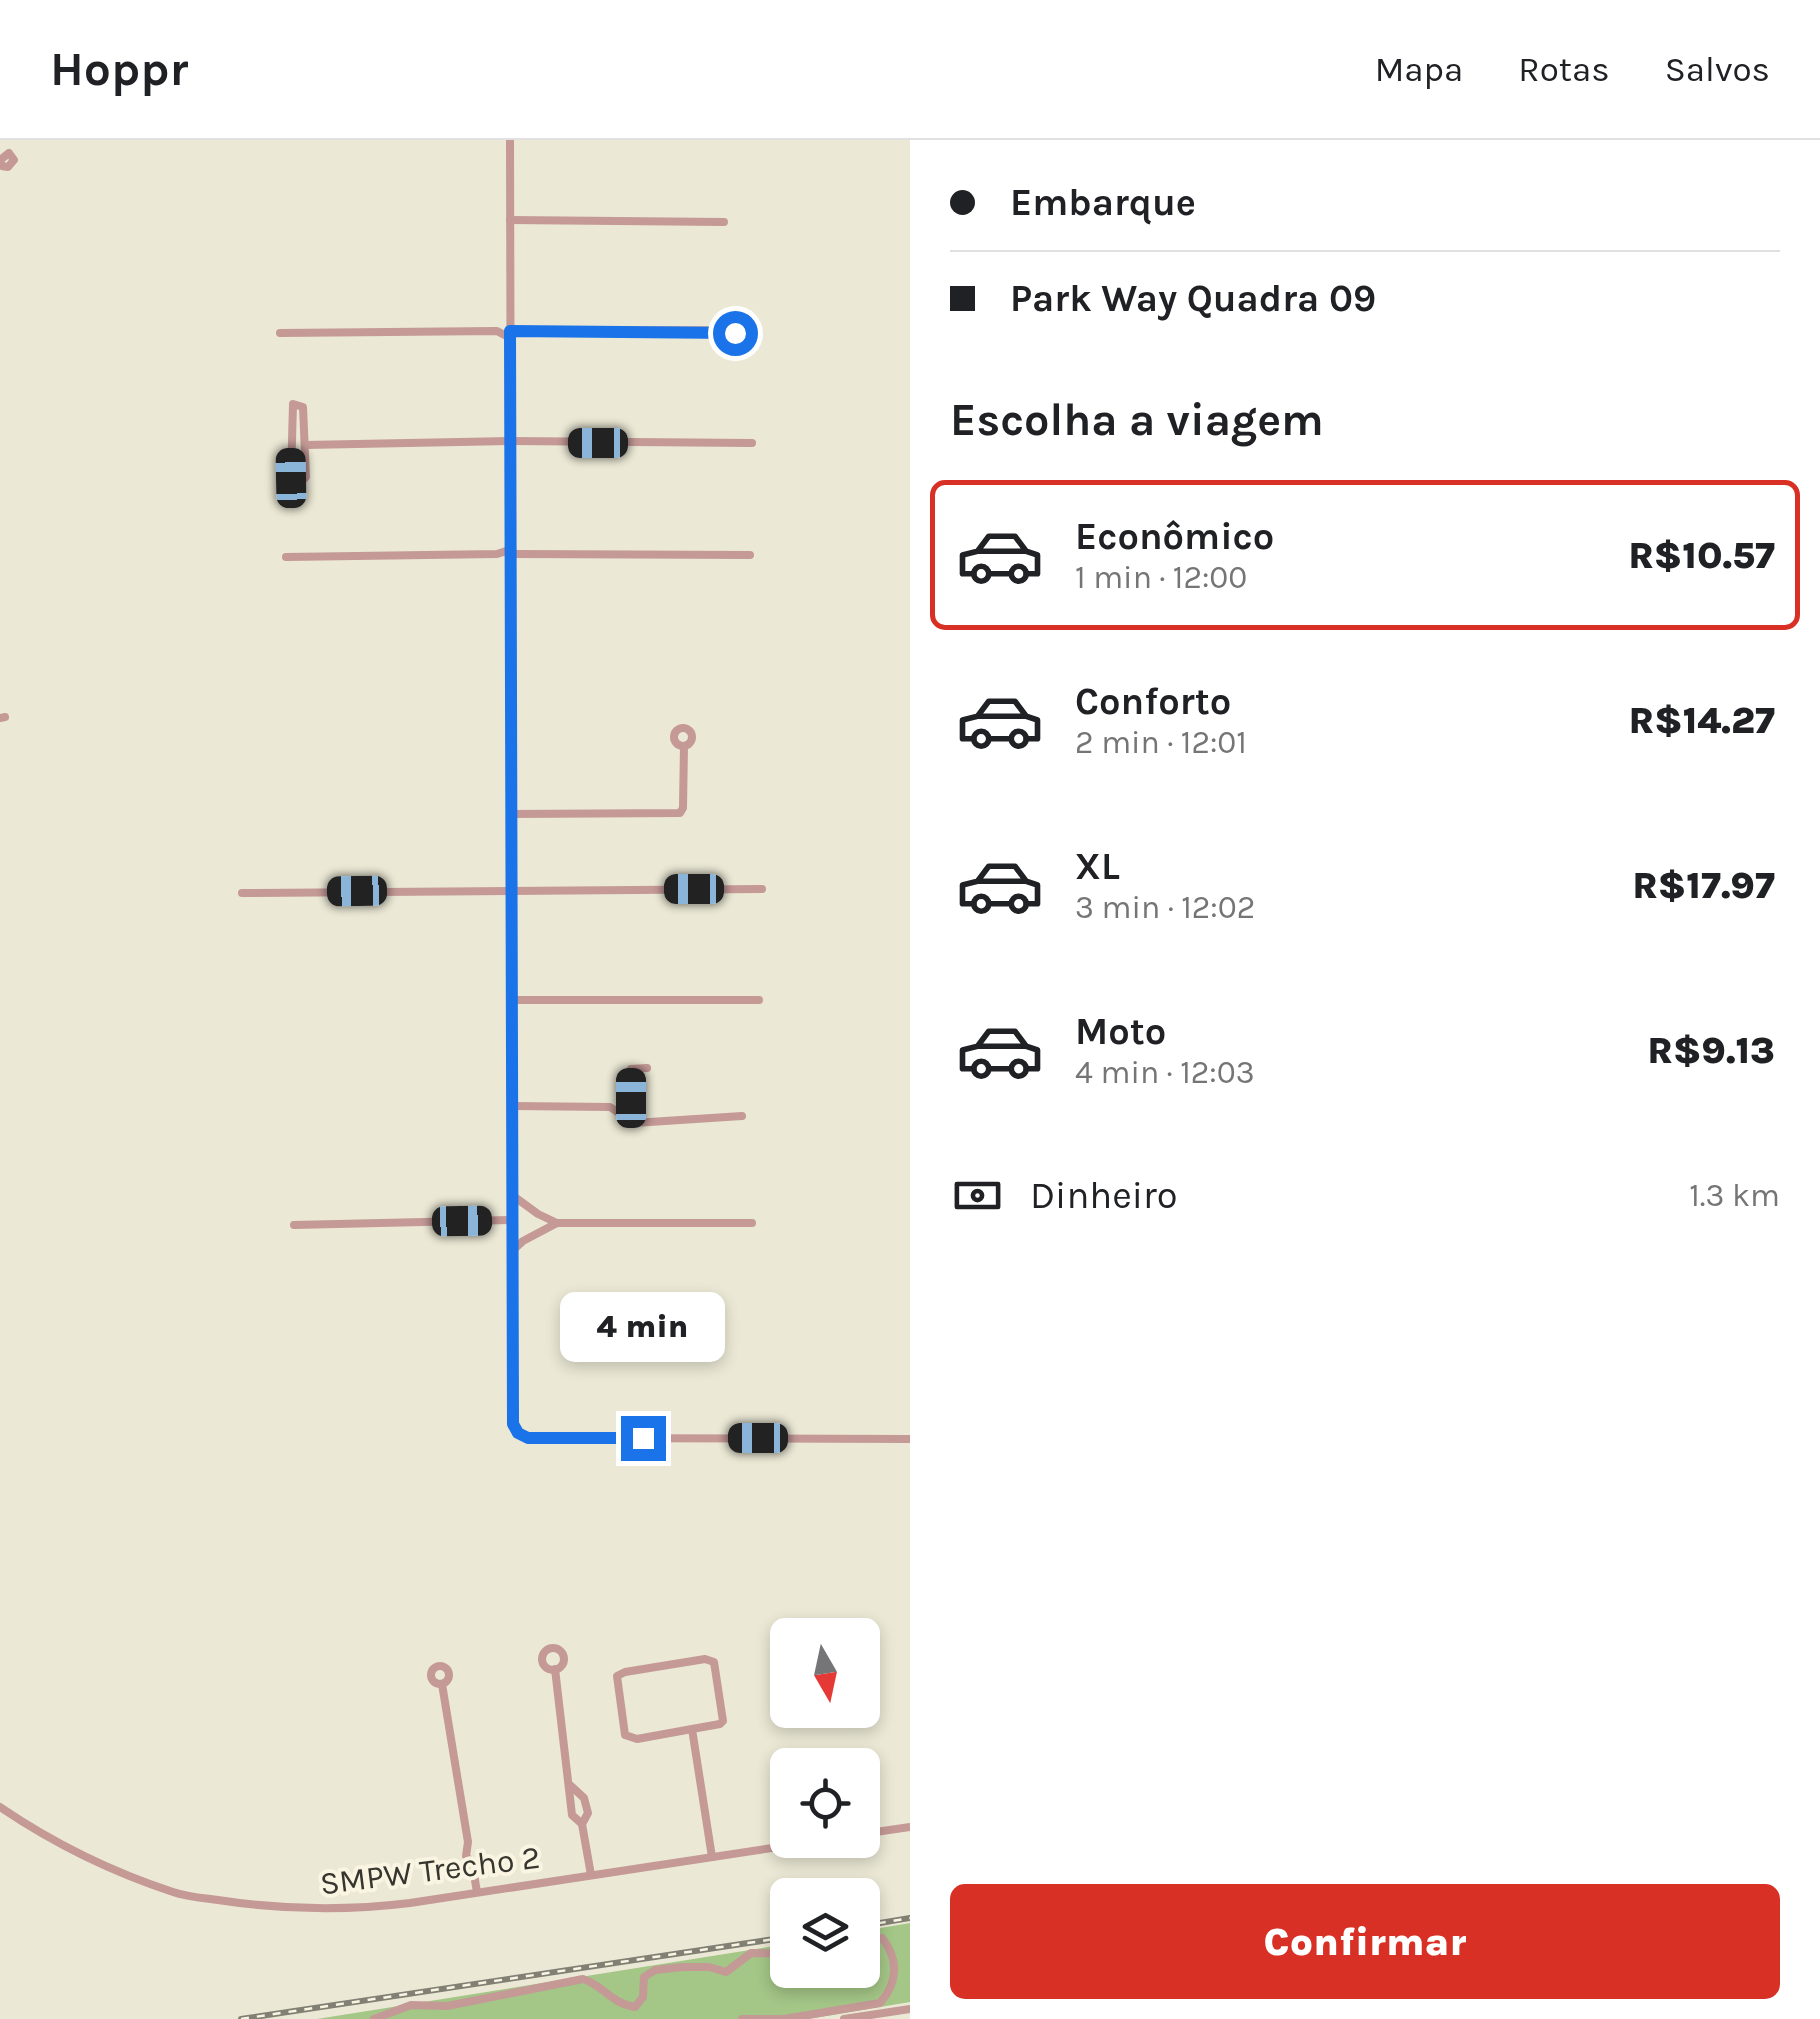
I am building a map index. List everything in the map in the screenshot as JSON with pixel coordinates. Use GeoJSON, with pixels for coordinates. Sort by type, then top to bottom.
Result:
{"type":"FeatureCollection","features":[{"type":"Feature","properties":{"kind":"street"},"geometry":{"type":"LineString","coordinates":[[510,140],[513,1424],[526,1438],[910,1438]]}},
{"type":"Feature","properties":{"kind":"street"},"geometry":{"type":"LineString","coordinates":[[510,220],[724,222]]}},
{"type":"Feature","properties":{"kind":"street"},"geometry":{"type":"LineString","coordinates":[[497,331],[510,330]]}},
{"type":"Feature","properties":{"kind":"street"},"geometry":{"type":"LineString","coordinates":[[280,332],[735,330]]}},
{"type":"Feature","properties":{"kind":"street"},"geometry":{"type":"LineString","coordinates":[[293,404],[303,407],[304,445],[305,479],[296,482],[291,478],[293,404]]}},
{"type":"Feature","properties":{"kind":"street"},"geometry":{"type":"LineString","coordinates":[[304,445],[511,441],[752,443]]}},
{"type":"Feature","properties":{"kind":"street"},"geometry":{"type":"LineString","coordinates":[[286,557],[750,556]]}},
{"type":"Feature","properties":{"kind":"street"},"geometry":{"type":"LineString","coordinates":[[511,814],[680,813],[684,746]]}},
{"type":"Feature","properties":{"kind":"street"},"geometry":{"type":"LineString","coordinates":[[242,892],[762,889]]}},
{"type":"Feature","properties":{"kind":"street"},"geometry":{"type":"LineString","coordinates":[[511,1000],[759,1000]]}},
{"type":"Feature","properties":{"kind":"street"},"geometry":{"type":"LineString","coordinates":[[621,1114],[630,1104],[632,1069],[648,1068]]}},
{"type":"Feature","properties":{"kind":"street"},"geometry":{"type":"LineString","coordinates":[[512,1106],[602,1106],[615,1108],[630,1122],[639,1123],[742,1116]]}},
{"type":"Feature","properties":{"kind":"street"},"geometry":{"type":"LineString","coordinates":[[512,1194],[556,1223],[752,1223]]}},
{"type":"Feature","properties":{"kind":"street"},"geometry":{"type":"LineString","coordinates":[[538,1214],[538,1232]]}},
{"type":"Feature","properties":{"kind":"street"},"geometry":{"type":"LineString","coordinates":[[294,1225],[512,1220]]}},
{"type":"Feature","properties":{"kind":"street"},"geometry":{"type":"LineString","coordinates":[[512,1251],[556,1223]]}},
{"type":"Feature","properties":{"kind":"street"},"geometry":{"type":"LineString","coordinates":[[711,1659],[716,1667],[723,1721],[692,1729],[630,1738],[623,1728],[617,1676],[711,1659]]}},
{"type":"Feature","properties":{"kind":"street"},"geometry":{"type":"LineString","coordinates":[[555,1669],[572,1814],[582,1824],[591,1875]]}},
{"type":"Feature","properties":{"kind":"street"},"geometry":{"type":"LineString","coordinates":[[442,1684],[468,1846],[466,1856],[472,1863],[477,1892]]}},
{"type":"Feature","properties":{"kind":"street"},"geometry":{"type":"LineString","coordinates":[[692,1729],[712,1857]]}},
{"type":"Feature","properties":{"kind":"street"},"geometry":{"type":"LineString","coordinates":[[570,1786],[584,1798],[588,1813],[582,1824]]}},
{"type":"Feature","properties":{"kind":"street","name":"SMPW Trecho 2"},"geometry":{"type":"LineString","coordinates":[[0,1807],[36,1832],[82,1855],[175,1893],[270,1908],[358,1910],[770,1848]]}},
{"type":"Feature","properties":{"kind":"street"},"geometry":{"type":"LineString","coordinates":[[880,1831],[910,1827]]}},
{"type":"Feature","properties":{"kind":"street"},"geometry":{"type":"LineString","coordinates":[[742,2019],[784,2019],[880,2002],[894,1980],[894,1959],[880,1938]]}},
{"type":"Feature","properties":{"kind":"street"},"geometry":{"type":"LineString","coordinates":[[374,2019],[410,2005],[438,2007],[583,1978],[614,2001],[634,2007],[643,1997],[644,1977],[655,1970],[704,1966],[726,1972],[751,1953],[770,1954]]}},
{"type":"Feature","properties":{"kind":"street"},"geometry":{"type":"LineString","coordinates":[[844,2019],[910,2009]]}},
{"type":"Feature","properties":{"kind":"green space"},"geometry":{"type":"Polygon","coordinates":[[[910,1923],[910,2002],[808,2019],[317,2019],[770,1947],[770,1988],[880,1988],[880,1928],[910,1923]]]}},
{"type":"Feature","properties":{"kind":"railway"},"geometry":{"type":"LineString","coordinates":[[880,1923],[910,1918]]}},
{"type":"Feature","properties":{"kind":"railway"},"geometry":{"type":"LineString","coordinates":[[241,2019],[770,1940]]}},
{"type":"Feature","properties":{"kind":"route"},"geometry":{"type":"LineString","coordinates":[[643,1438],[526,1438],[513,1424],[510,331],[735,333]]}}]}
